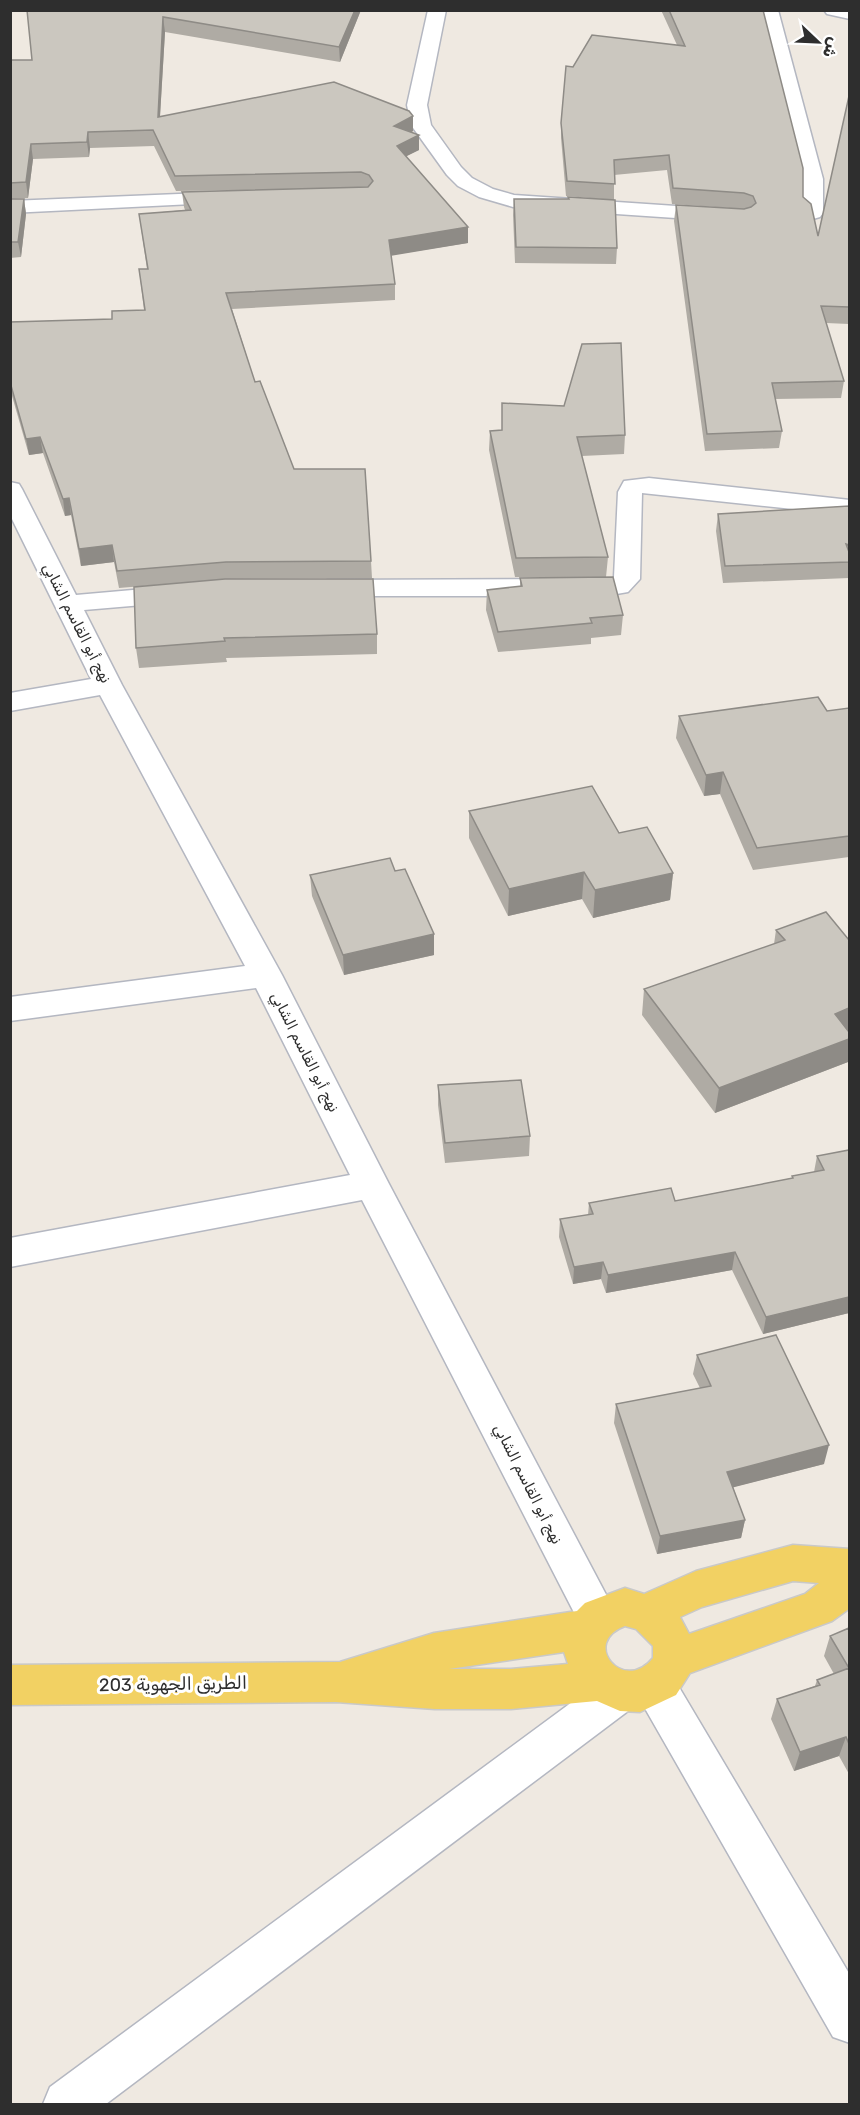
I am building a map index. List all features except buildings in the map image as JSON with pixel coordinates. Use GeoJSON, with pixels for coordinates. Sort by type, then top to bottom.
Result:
{"type":"FeatureCollection","features":[{"type":"Feature","properties":{"kind":"main road"},"geometry":{"type":"LineString","coordinates":[[647,1612],[696,1590],[793,1563],[849,1567]]}},
{"type":"Feature","properties":{"kind":"main road"},"geometry":{"type":"LineString","coordinates":[[336,1682],[435,1689],[511,1689],[637,1679],[818,1608],[849,1583]]}},
{"type":"Feature","properties":{"kind":"main road"},"geometry":{"type":"LineString","coordinates":[[336,1682],[434,1652],[592,1623],[610,1609],[626,1607],[647,1612],[663,1624],[673,1641],[637,1679]]}},
{"type":"Feature","properties":{"kind":"main road"},"geometry":{"type":"LineString","coordinates":[[592,1623],[583,1646],[587,1666],[637,1679]]}},
{"type":"Feature","properties":{"kind":"main road","name":"الطريق الجهوية 203"},"geometry":{"type":"LineString","coordinates":[[10,1685],[336,1682]]}},
{"type":"Feature","properties":{"kind":"street"},"geometry":{"type":"LineString","coordinates":[[437,10],[417,105],[421,125],[454,171],[465,182],[486,193],[513,201],[742,217]]}},
{"type":"Feature","properties":{"kind":"street"},"geometry":{"type":"LineString","coordinates":[[769,10],[813,179],[813,213]]}},
{"type":"Feature","properties":{"kind":"street"},"geometry":{"type":"LineString","coordinates":[[833,10],[849,14]]}},
{"type":"Feature","properties":{"kind":"street"},"geometry":{"type":"LineString","coordinates":[[10,207],[140,200],[244,198]]}},
{"type":"Feature","properties":{"kind":"street"},"geometry":{"type":"LineString","coordinates":[[310,588],[593,588],[619,586],[627,579],[630,492],[633,486],[649,485],[849,508]]}},
{"type":"Feature","properties":{"kind":"street","name":"نهج أبو القاسم الشابي"},"geometry":{"type":"LineString","coordinates":[[10,489],[19,527],[67,604],[108,685],[266,975],[592,1623]]}},
{"type":"Feature","properties":{"kind":"street"},"geometry":{"type":"LineString","coordinates":[[67,604],[204,591]]}},
{"type":"Feature","properties":{"kind":"street"},"geometry":{"type":"LineString","coordinates":[[10,702],[108,685]]}},
{"type":"Feature","properties":{"kind":"street"},"geometry":{"type":"LineString","coordinates":[[10,1010],[266,975]]}},
{"type":"Feature","properties":{"kind":"street"},"geometry":{"type":"LineString","coordinates":[[10,1254],[372,1185]]}},
{"type":"Feature","properties":{"kind":"street"},"geometry":{"type":"LineString","coordinates":[[67,2104],[637,1679],[849,2020]]}}]}
